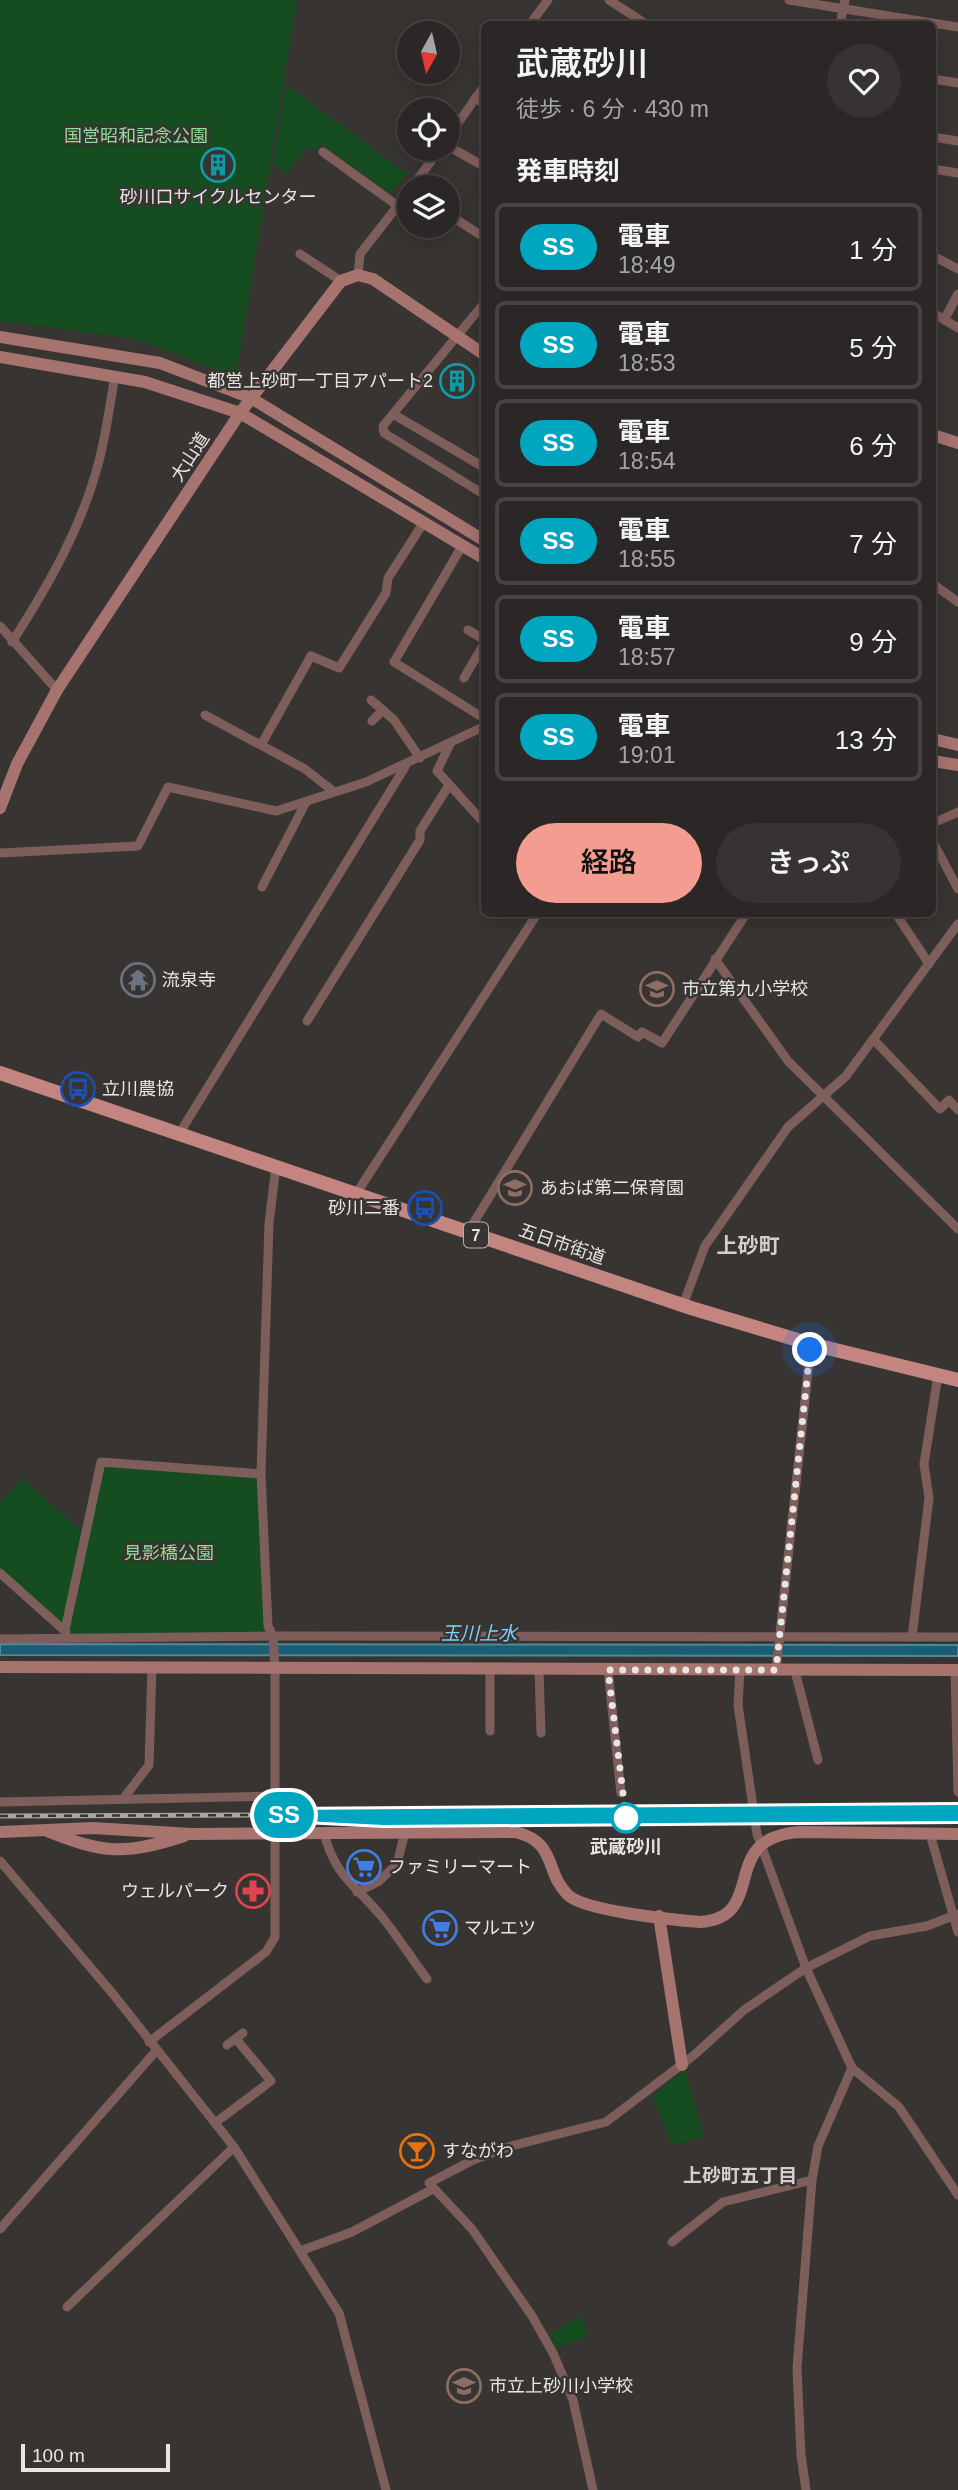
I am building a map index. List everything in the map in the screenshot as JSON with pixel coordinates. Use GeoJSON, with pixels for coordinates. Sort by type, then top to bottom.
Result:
{"type":"FeatureCollection","features":[{"type":"Feature","properties":{"kind":"main road","name":"五日市街道"},"geometry":{"type":"LineString","coordinates":[[0,1073],[683,1305],[794,1333],[811,1344],[958,1380]]}},
{"type":"Feature","properties":{"kind":"street"},"geometry":{"type":"LineString","coordinates":[[532,21],[548,0]]}},
{"type":"Feature","properties":{"kind":"street"},"geometry":{"type":"LineString","coordinates":[[609,0],[641,21]]}},
{"type":"Feature","properties":{"kind":"street"},"geometry":{"type":"LineString","coordinates":[[789,0],[844,4],[928,21]]}},
{"type":"Feature","properties":{"kind":"street"},"geometry":{"type":"LineString","coordinates":[[936,23],[958,27]]}},
{"type":"Feature","properties":{"kind":"street"},"geometry":{"type":"LineString","coordinates":[[936,79],[958,83]]}},
{"type":"Feature","properties":{"kind":"street"},"geometry":{"type":"LineString","coordinates":[[460,120],[481,90]]}},
{"type":"Feature","properties":{"kind":"street"},"geometry":{"type":"LineString","coordinates":[[475,98],[481,102]]}},
{"type":"Feature","properties":{"kind":"street"},"geometry":{"type":"LineString","coordinates":[[936,137],[958,141]]}},
{"type":"Feature","properties":{"kind":"street"},"geometry":{"type":"LineString","coordinates":[[323,152],[397,204]]}},
{"type":"Feature","properties":{"kind":"street"},"geometry":{"type":"LineString","coordinates":[[460,153],[481,165]]}},
{"type":"Feature","properties":{"kind":"street"},"geometry":{"type":"LineString","coordinates":[[936,169],[958,173]]}},
{"type":"Feature","properties":{"kind":"street"},"geometry":{"type":"LineString","coordinates":[[358,275],[360,254],[397,206]]}},
{"type":"Feature","properties":{"kind":"street"},"geometry":{"type":"LineString","coordinates":[[460,222],[481,235]]}},
{"type":"Feature","properties":{"kind":"street"},"geometry":{"type":"LineString","coordinates":[[300,254],[341,281],[358,275],[373,279],[481,353]]}},
{"type":"Feature","properties":{"kind":"street"},"geometry":{"type":"LineString","coordinates":[[936,258],[958,269]]}},
{"type":"Feature","properties":{"kind":"street","name":"大山道"},"geometry":{"type":"LineString","coordinates":[[0,808],[17,764],[57,690],[240,413],[341,281]]}},
{"type":"Feature","properties":{"kind":"street"},"geometry":{"type":"LineString","coordinates":[[944,320],[958,294]]}},
{"type":"Feature","properties":{"kind":"street"},"geometry":{"type":"LineString","coordinates":[[481,307],[383,426],[384,433],[481,493]]}},
{"type":"Feature","properties":{"kind":"street"},"geometry":{"type":"LineString","coordinates":[[936,315],[958,328]]}},
{"type":"Feature","properties":{"kind":"street"},"geometry":{"type":"LineString","coordinates":[[0,337],[160,363],[251,398],[481,539]]}},
{"type":"Feature","properties":{"kind":"street"},"geometry":{"type":"LineString","coordinates":[[0,357],[145,382],[240,413],[481,557]]}},
{"type":"Feature","properties":{"kind":"street"},"geometry":{"type":"LineString","coordinates":[[12,642],[51,581],[87,501],[99,461],[116,376]]}},
{"type":"Feature","properties":{"kind":"street"},"geometry":{"type":"LineString","coordinates":[[393,414],[481,466]]}},
{"type":"Feature","properties":{"kind":"street"},"geometry":{"type":"LineString","coordinates":[[936,436],[958,443]]}},
{"type":"Feature","properties":{"kind":"street"},"geometry":{"type":"LineString","coordinates":[[261,746],[312,656],[340,668],[386,593],[388,578],[424,522]]}},
{"type":"Feature","properties":{"kind":"street"},"geometry":{"type":"LineString","coordinates":[[462,545],[394,662],[481,716]]}},
{"type":"Feature","properties":{"kind":"street"},"geometry":{"type":"LineString","coordinates":[[936,589],[958,602]]}},
{"type":"Feature","properties":{"kind":"street"},"geometry":{"type":"LineString","coordinates":[[0,626],[57,690]]}},
{"type":"Feature","properties":{"kind":"street"},"geometry":{"type":"LineString","coordinates":[[468,630],[481,638]]}},
{"type":"Feature","properties":{"kind":"street"},"geometry":{"type":"LineString","coordinates":[[464,678],[481,648]]}},
{"type":"Feature","properties":{"kind":"street"},"geometry":{"type":"LineString","coordinates":[[371,699],[394,720],[420,758]]}},
{"type":"Feature","properties":{"kind":"street"},"geometry":{"type":"LineString","coordinates":[[372,721],[383,710]]}},
{"type":"Feature","properties":{"kind":"street"},"geometry":{"type":"LineString","coordinates":[[205,715],[305,769],[333,791]]}},
{"type":"Feature","properties":{"kind":"street"},"geometry":{"type":"LineString","coordinates":[[0,853],[138,846],[168,787],[276,811],[366,782],[481,728]]}},
{"type":"Feature","properties":{"kind":"street"},"geometry":{"type":"LineString","coordinates":[[936,740],[958,745]]}},
{"type":"Feature","properties":{"kind":"street"},"geometry":{"type":"LineString","coordinates":[[450,744],[437,771],[481,820]]}},
{"type":"Feature","properties":{"kind":"street"},"geometry":{"type":"LineString","coordinates":[[936,761],[958,765]]}},
{"type":"Feature","properties":{"kind":"street"},"geometry":{"type":"LineString","coordinates":[[179,1134],[406,765]]}},
{"type":"Feature","properties":{"kind":"street"},"geometry":{"type":"LineString","coordinates":[[307,1021],[420,840],[420,831],[449,785]]}},
{"type":"Feature","properties":{"kind":"street"},"geometry":{"type":"LineString","coordinates":[[262,887],[306,802]]}},
{"type":"Feature","properties":{"kind":"street"},"geometry":{"type":"LineString","coordinates":[[936,822],[958,812]]}},
{"type":"Feature","properties":{"kind":"street"},"geometry":{"type":"LineString","coordinates":[[936,848],[958,889]]}},
{"type":"Feature","properties":{"kind":"street"},"geometry":{"type":"LineString","coordinates":[[356,1194],[535,917]]}},
{"type":"Feature","properties":{"kind":"street"},"geometry":{"type":"LineString","coordinates":[[468,1232],[601,1014],[638,1037],[642,1032],[662,1043],[744,917]]}},
{"type":"Feature","properties":{"kind":"street"},"geometry":{"type":"LineString","coordinates":[[898,917],[929,964]]}},
{"type":"Feature","properties":{"kind":"street"},"geometry":{"type":"LineString","coordinates":[[683,1305],[705,1246],[788,1127],[846,1076],[958,924]]}},
{"type":"Feature","properties":{"kind":"street"},"geometry":{"type":"LineString","coordinates":[[715,959],[788,1061],[958,1228]]}},
{"type":"Feature","properties":{"kind":"street"},"geometry":{"type":"LineString","coordinates":[[873,1039],[940,1109],[949,1100],[958,1110]]}},
{"type":"Feature","properties":{"kind":"street"},"geometry":{"type":"LineString","coordinates":[[149,2042],[272,1945],[276,1928],[274,1665],[273,1639],[268,1626],[261,1474],[269,1223],[276,1166]]}},
{"type":"Feature","properties":{"kind":"street"},"geometry":{"type":"LineString","coordinates":[[776,1668],[811,1344]]}},
{"type":"Feature","properties":{"kind":"street"},"geometry":{"type":"LineString","coordinates":[[912,1637],[929,1498],[924,1464],[938,1375]]}},
{"type":"Feature","properties":{"kind":"street"},"geometry":{"type":"LineString","coordinates":[[67,1634],[102,1462],[261,1474]]}},
{"type":"Feature","properties":{"kind":"street"},"geometry":{"type":"LineString","coordinates":[[0,1573],[67,1634]]}},
{"type":"Feature","properties":{"kind":"street"},"geometry":{"type":"LineString","coordinates":[[0,1639],[67,1634],[273,1639],[777,1642],[958,1637]]}},
{"type":"Feature","properties":{"kind":"street"},"geometry":{"type":"LineString","coordinates":[[0,1667],[274,1665],[490,1670],[956,1670],[958,1792]]}},
{"type":"Feature","properties":{"kind":"street"},"geometry":{"type":"LineString","coordinates":[[123,1800],[149,1765],[152,1667]]}},
{"type":"Feature","properties":{"kind":"street"},"geometry":{"type":"LineString","coordinates":[[490,1670],[490,1731]]}},
{"type":"Feature","properties":{"kind":"street"},"geometry":{"type":"LineString","coordinates":[[540,1670],[541,1733]]}},
{"type":"Feature","properties":{"kind":"street"},"geometry":{"type":"LineString","coordinates":[[608,1670],[621,1793]]}},
{"type":"Feature","properties":{"kind":"street"},"geometry":{"type":"LineString","coordinates":[[740,1670],[738,1706],[757,1834],[806,1968],[852,2068],[899,2107],[958,2195]]}},
{"type":"Feature","properties":{"kind":"street"},"geometry":{"type":"LineString","coordinates":[[794,1671],[818,1760]]}},
{"type":"Feature","properties":{"kind":"street"},"geometry":{"type":"LineString","coordinates":[[0,1802],[276,1796]]}},
{"type":"Feature","properties":{"kind":"street"},"geometry":{"type":"LineString","coordinates":[[0,1832],[132,1829],[192,1833],[522,1834],[545,1850],[560,1886],[577,1902],[704,1922],[723,1916],[739,1899],[749,1860],[762,1842],[779,1833],[958,1834]]}},
{"type":"Feature","properties":{"kind":"street"},"geometry":{"type":"LineString","coordinates":[[47,1831],[113,1852],[130,1851],[192,1833]]}},
{"type":"Feature","properties":{"kind":"street"},"geometry":{"type":"LineString","coordinates":[[357,1892],[378,1882],[397,1864],[405,1832]]}},
{"type":"Feature","properties":{"kind":"street"},"geometry":{"type":"LineString","coordinates":[[324,1833],[332,1859],[357,1892],[380,1915],[428,1979]]}},
{"type":"Feature","properties":{"kind":"street"},"geometry":{"type":"LineString","coordinates":[[930,1834],[956,1915],[958,1933]]}},
{"type":"Feature","properties":{"kind":"street"},"geometry":{"type":"LineString","coordinates":[[0,1861],[113,1994],[234,2147],[339,2313],[386,2490]]}},
{"type":"Feature","properties":{"kind":"street"},"geometry":{"type":"LineString","coordinates":[[593,2490],[573,2400],[553,2353],[532,2316],[472,2228],[429,2183],[473,2160],[508,2147],[606,2122],[682,2065],[744,2010],[806,1968],[870,1936],[927,1926],[956,1915]]}},
{"type":"Feature","properties":{"kind":"street"},"geometry":{"type":"LineString","coordinates":[[659,1916],[682,2065]]}},
{"type":"Feature","properties":{"kind":"street"},"geometry":{"type":"LineString","coordinates":[[215,2123],[271,2081],[240,2036],[227,2045]]}},
{"type":"Feature","properties":{"kind":"street"},"geometry":{"type":"LineString","coordinates":[[0,2229],[156,2051]]}},
{"type":"Feature","properties":{"kind":"street"},"geometry":{"type":"LineString","coordinates":[[806,2490],[801,2455],[797,2368],[812,2180],[818,2146],[852,2068]]}},
{"type":"Feature","properties":{"kind":"street"},"geometry":{"type":"LineString","coordinates":[[67,2307],[234,2147]]}},
{"type":"Feature","properties":{"kind":"street"},"geometry":{"type":"LineString","coordinates":[[672,2242],[723,2202],[812,2180]]}},
{"type":"Feature","properties":{"kind":"street"},"geometry":{"type":"LineString","coordinates":[[300,2251],[352,2232],[433,2189]]}},
{"type":"Feature","properties":{"kind":"green space","name":"国営昭和記念公園"},"geometry":{"type":"Polygon","coordinates":[[[0,0],[297,0],[236,377],[135,339],[0,321],[0,0]]]}},
{"type":"Feature","properties":{"kind":"green space"},"geometry":{"type":"Polygon","coordinates":[[[286,84],[407,174],[397,175],[397,186],[391,194],[321,144],[316,151],[308,146],[286,174],[273,164],[286,84]]]}},
{"type":"Feature","properties":{"kind":"green space","name":"見影橋公園"},"geometry":{"type":"Polygon","coordinates":[[[105,1465],[256,1475],[269,1639],[72,1635],[0,1569],[0,1503],[22,1478],[86,1535],[105,1465]]]}},
{"type":"Feature","properties":{"kind":"green space"},"geometry":{"type":"Polygon","coordinates":[[[685,2069],[704,2136],[673,2146],[652,2097],[685,2069]]]}},
{"type":"Feature","properties":{"kind":"green space"},"geometry":{"type":"Polygon","coordinates":[[[581,2316],[588,2336],[556,2348],[549,2334],[581,2316]]]}},
{"type":"Feature","properties":{"kind":"water"},"geometry":{"type":"Polygon","coordinates":[[[0,1644],[958,1645],[958,1656],[0,1655],[0,1644]]]}},
{"type":"Feature","properties":{"kind":"railway"},"geometry":{"type":"LineString","coordinates":[[0,1816],[269,1815],[384,1820],[958,1816]]}},
{"type":"Feature","properties":{"kind":"train","name":"SS"},"geometry":{"type":"LineString","coordinates":[[958,1810],[284,1815],[384,1820],[958,1816]]}},
{"type":"Feature","properties":{"kind":"place","name":"砂川口サイクルセンター"},"geometry":{"type":"Point","coordinates":[218,165]}},
{"type":"Feature","properties":{"kind":"place","name":"都営上砂町一丁目アパート2"},"geometry":{"type":"Point","coordinates":[457,381]}},
{"type":"Feature","properties":{"kind":"place","name":"流泉寺"},"geometry":{"type":"Point","coordinates":[138,980]}},
{"type":"Feature","properties":{"kind":"place","name":"市立第九小学校"},"geometry":{"type":"Point","coordinates":[657,989]}},
{"type":"Feature","properties":{"kind":"place","name":"立川農協"},"geometry":{"type":"Point","coordinates":[78,1089]}},
{"type":"Feature","properties":{"kind":"place","name":"あおば第二保育園"},"geometry":{"type":"Point","coordinates":[515,1188]}},
{"type":"Feature","properties":{"kind":"place","name":"砂川二番"},"geometry":{"type":"Point","coordinates":[425,1208]}},
{"type":"Feature","properties":{"kind":"place","name":"武蔵砂川"},"geometry":{"type":"Point","coordinates":[626,1818]}},
{"type":"Feature","properties":{"kind":"place","name":"ファミリーマート"},"geometry":{"type":"Point","coordinates":[364,1867]}},
{"type":"Feature","properties":{"kind":"place","name":"ウェルパーク"},"geometry":{"type":"Point","coordinates":[253,1891]}},
{"type":"Feature","properties":{"kind":"place","name":"マルエツ"},"geometry":{"type":"Point","coordinates":[440,1928]}},
{"type":"Feature","properties":{"kind":"place","name":"すながわ"},"geometry":{"type":"Point","coordinates":[417,2151]}},
{"type":"Feature","properties":{"kind":"place","name":"市立上砂川小学校"},"geometry":{"type":"Point","coordinates":[464,2386]}},
{"type":"Feature","properties":{"kind":"district","name":"上砂町"},"geometry":{"type":"Point","coordinates":[748,1245]}},
{"type":"Feature","properties":{"kind":"district","name":"上砂町五丁目"},"geometry":{"type":"Point","coordinates":[740,2175]}},
{"type":"Feature","properties":{"kind":"route"},"geometry":{"type":"LineString","coordinates":[[626,1818],[608,1670],[776,1670],[777,1639],[810,1350]]}},
{"type":"Feature","properties":{"kind":"water label","name":"玉川上水"},"geometry":{"type":"Point","coordinates":[479,1633]}}]}
